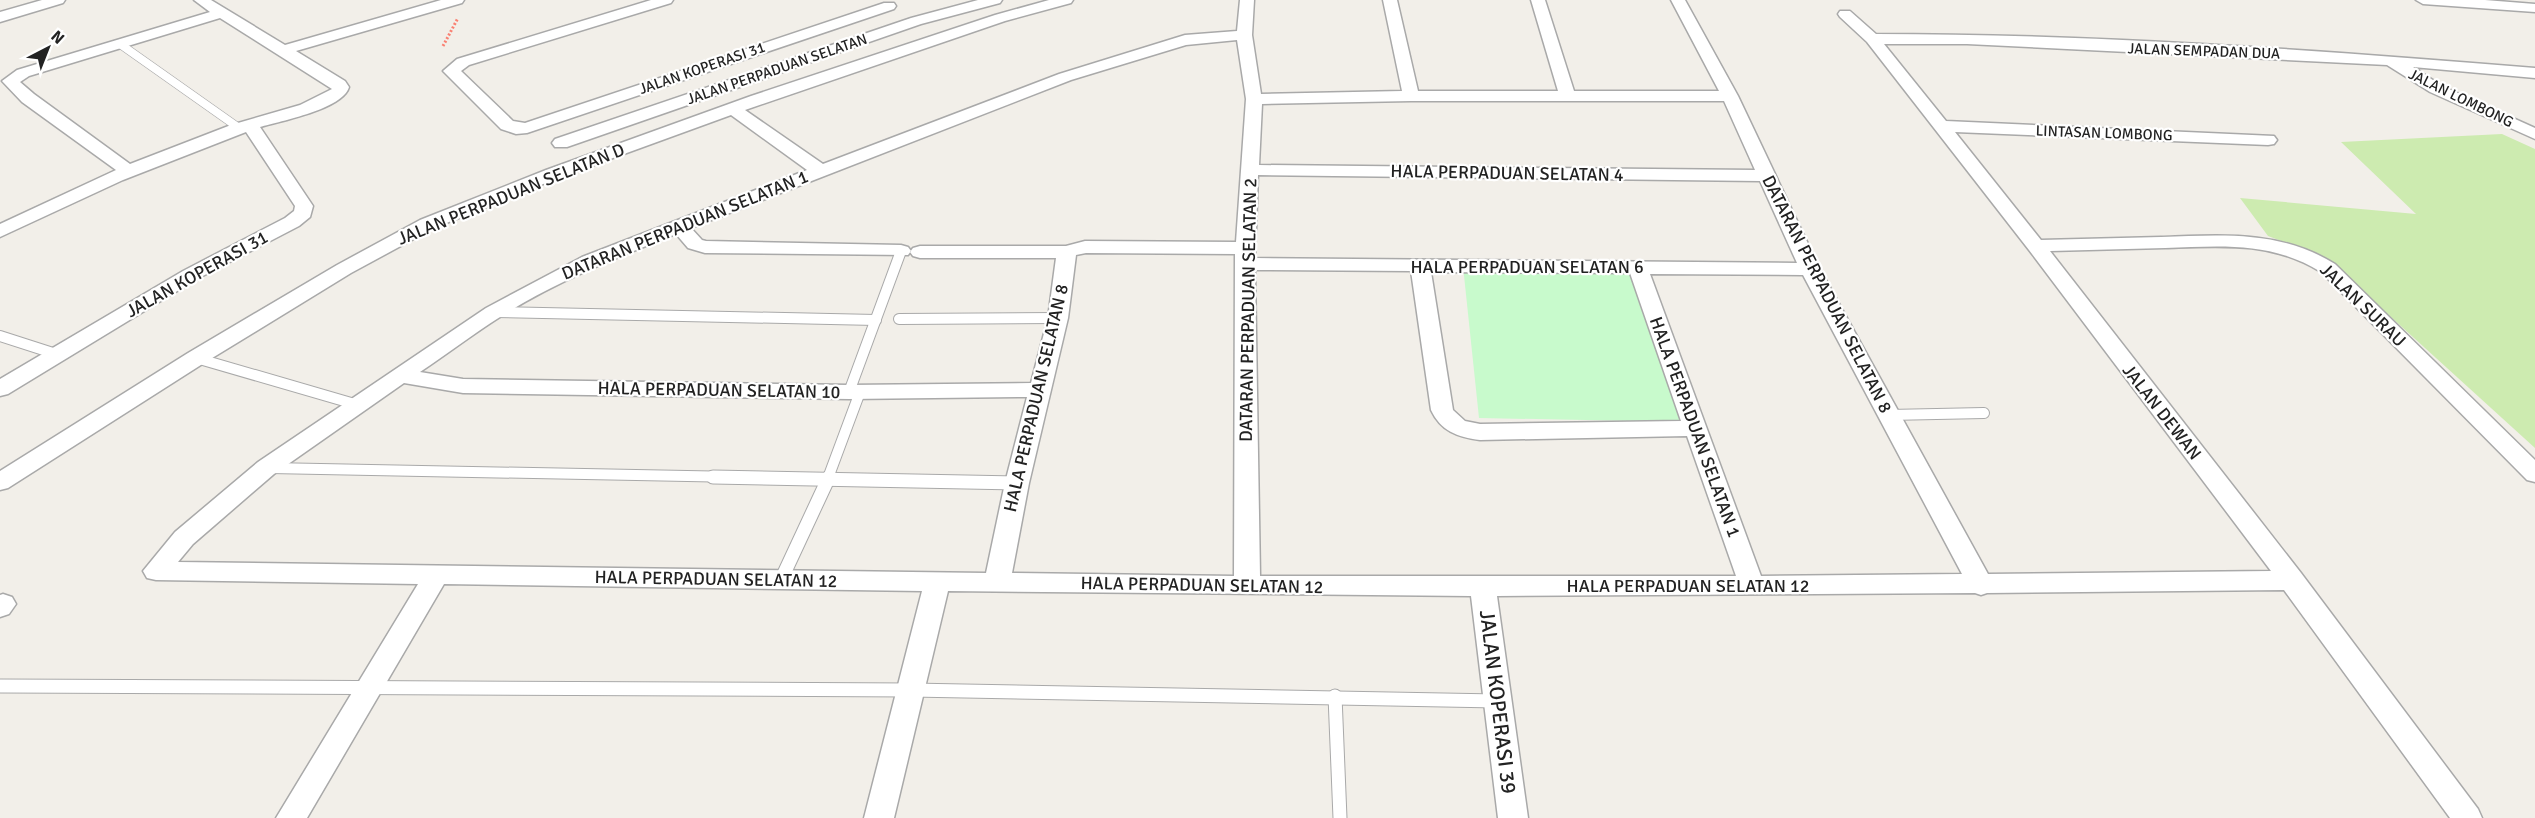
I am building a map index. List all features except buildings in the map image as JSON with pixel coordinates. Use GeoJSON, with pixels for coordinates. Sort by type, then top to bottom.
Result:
{"type":"FeatureCollection","features":[{"type":"Feature","properties":{"kind":"street"},"geometry":{"type":"LineString","coordinates":[[0,17],[58,0]]}},
{"type":"Feature","properties":{"kind":"street"},"geometry":{"type":"LineString","coordinates":[[5,224],[128,171],[244,127],[327,100],[340,92],[339,84],[201,0]]}},
{"type":"Feature","properties":{"kind":"street"},"geometry":{"type":"LineString","coordinates":[[283,50],[456,0]]}},
{"type":"Feature","properties":{"kind":"street","name":"JALAN KOPERASI 31"},"geometry":{"type":"LineString","coordinates":[[666,0],[455,66],[451,71],[507,125],[516,129],[539,124],[884,3]]}},
{"type":"Feature","properties":{"kind":"street","name":"JALAN PERPADUAN SELATAN"},"geometry":{"type":"LineString","coordinates":[[561,143],[916,21],[995,0]]}},
{"type":"Feature","properties":{"kind":"street","name":"JALAN PERPADUAN SELATAN D"},"geometry":{"type":"LineString","coordinates":[[0,482],[196,358],[344,270],[427,224],[552,174],[733,109],[1000,18],[1066,0]]}},
{"type":"Feature","properties":{"kind":"street","name":"DATARAN PERPADUAN SELATAN 2"},"geometry":{"type":"LineString","coordinates":[[1247,0],[1244,35],[1254,99],[1245,256],[1247,586]]}},
{"type":"Feature","properties":{"kind":"street"},"geometry":{"type":"LineString","coordinates":[[1390,0],[1411,96]]}},
{"type":"Feature","properties":{"kind":"street"},"geometry":{"type":"LineString","coordinates":[[1538,0],[1568,97]]}},
{"type":"Feature","properties":{"kind":"street","name":"DATARAN PERPADUAN SELATAN 8"},"geometry":{"type":"LineString","coordinates":[[1678,0],[1730,96],[1765,176],[1810,269],[1981,585]]}},
{"type":"Feature","properties":{"kind":"street"},"geometry":{"type":"LineString","coordinates":[[2423,0],[2535,8]]}},
{"type":"Feature","properties":{"kind":"street"},"geometry":{"type":"LineString","coordinates":[[884,3],[916,21]]}},
{"type":"Feature","properties":{"kind":"street"},"geometry":{"type":"LineString","coordinates":[[128,171],[28,98],[10,81],[23,73],[221,13]]}},
{"type":"Feature","properties":{"kind":"street","name":"JALAN DEWAN"},"geometry":{"type":"LineString","coordinates":[[1845,14],[1872,39],[2036,246],[2292,580],[2467,818]]}},
{"type":"Feature","properties":{"kind":"street","name":"DATARAN PERPADUAN SELATAN 1"},"geometry":{"type":"LineString","coordinates":[[184,538],[266,468],[400,376],[494,312],[589,261],[1065,77],[1185,40],[1244,35]]}},
{"type":"Feature","properties":{"kind":"street","name":"JALAN SEMPADAN DUA"},"geometry":{"type":"LineString","coordinates":[[1872,39],[1967,39],[2389,60],[2535,73]]}},
{"type":"Feature","properties":{"kind":"street","name":"JALAN LOMBONG"},"geometry":{"type":"LineString","coordinates":[[2389,60],[2436,88],[2535,134]]}},
{"type":"Feature","properties":{"kind":"street"},"geometry":{"type":"LineString","coordinates":[[1254,99],[1411,96],[1730,96]]}},
{"type":"Feature","properties":{"kind":"street"},"geometry":{"type":"LineString","coordinates":[[733,109],[820,171]]}},
{"type":"Feature","properties":{"kind":"street","name":"LINTASAN LOMBONG"},"geometry":{"type":"LineString","coordinates":[[1939,126],[2268,140]]}},
{"type":"Feature","properties":{"kind":"street","name":"JALAN KOPERASI 31"},"geometry":{"type":"LineString","coordinates":[[0,389],[189,275],[292,222],[303,213],[304,206],[244,127]]}},
{"type":"Feature","properties":{"kind":"street","name":"HALA PERPADUAN SELATAN 4"},"geometry":{"type":"LineString","coordinates":[[1249,171],[1765,176]]}},
{"type":"Feature","properties":{"kind":"street"},"geometry":{"type":"LineString","coordinates":[[679,226],[695,244],[705,247],[911,252],[1067,252]]}},
{"type":"Feature","properties":{"kind":"street","name":"JALAN SURAU"},"geometry":{"type":"LineString","coordinates":[[2036,246],[2242,240],[2269,244],[2313,258],[2328,268],[2535,474]]}},
{"type":"Feature","properties":{"kind":"street","name":"HALA PERPADUAN SELATAN 6"},"geometry":{"type":"LineString","coordinates":[[1067,252],[1085,247],[1420,266],[1810,269]]}},
{"type":"Feature","properties":{"kind":"street","name":"HALA PERPADUAN SELATAN 8"},"geometry":{"type":"LineString","coordinates":[[997,583],[1017,483],[1058,318],[1067,252]]}},
{"type":"Feature","properties":{"kind":"street"},"geometry":{"type":"LineString","coordinates":[[1420,266],[1442,410],[1445,418],[1454,426],[1480,432],[1697,429]]}},
{"type":"Feature","properties":{"kind":"street","name":"HALA PERPADUAN SELATAN 1"},"geometry":{"type":"LineString","coordinates":[[1638,268],[1752,586]]}},
{"type":"Feature","properties":{"kind":"street","name":"HALA PERPADUAN SELATAN 10"},"geometry":{"type":"LineString","coordinates":[[400,376],[463,386],[854,392],[1039,390]]}},
{"type":"Feature","properties":{"kind":"street","name":"HALA PERPADUAN SELATAN 12"},"geometry":{"type":"LineString","coordinates":[[184,538],[156,571],[1247,586],[1981,585],[2292,580]]}},
{"type":"Feature","properties":{"kind":"street"},"geometry":{"type":"LineString","coordinates":[[291,818],[437,575]]}},
{"type":"Feature","properties":{"kind":"street"},"geometry":{"type":"LineString","coordinates":[[879,818],[938,582]]}},
{"type":"Feature","properties":{"kind":"street","name":"JALAN KOPERASI 39"},"geometry":{"type":"LineString","coordinates":[[1483,586],[1513,818]]}},
{"type":"Feature","properties":{"kind":"lane"},"geometry":{"type":"LineString","coordinates":[[120,44],[244,127]]}},
{"type":"Feature","properties":{"kind":"lane"},"geometry":{"type":"LineString","coordinates":[[782,580],[828,480],[876,320],[911,252]]}},
{"type":"Feature","properties":{"kind":"lane"},"geometry":{"type":"LineString","coordinates":[[494,312],[876,320]]}},
{"type":"Feature","properties":{"kind":"lane"},"geometry":{"type":"LineString","coordinates":[[899,319],[1058,318]]}},
{"type":"Feature","properties":{"kind":"lane"},"geometry":{"type":"LineString","coordinates":[[0,336],[56,354]]}},
{"type":"Feature","properties":{"kind":"lane"},"geometry":{"type":"LineString","coordinates":[[196,358],[358,405]]}},
{"type":"Feature","properties":{"kind":"lane"},"geometry":{"type":"LineString","coordinates":[[1889,415],[1984,413]]}},
{"type":"Feature","properties":{"kind":"lane"},"geometry":{"type":"LineString","coordinates":[[266,468],[1017,483]]}},
{"type":"Feature","properties":{"kind":"lane"},"geometry":{"type":"LineString","coordinates":[[0,686],[911,690],[1335,696],[1498,701]]}},
{"type":"Feature","properties":{"kind":"lane"},"geometry":{"type":"LineString","coordinates":[[1335,696],[1340,818]]}},
{"type":"Feature","properties":{"kind":"path"},"geometry":{"type":"LineString","coordinates":[[443,46],[459,16]]}},
{"type":"Feature","properties":{"kind":"green space"},"geometry":{"type":"Polygon","coordinates":[[[2502,134],[2535,149],[2535,448],[2326,258],[2268,236],[2240,198],[2416,214],[2341,142],[2502,134]]]}},
{"type":"Feature","properties":{"kind":"green space"},"geometry":{"type":"Polygon","coordinates":[[[1463,266],[1636,270],[1685,422],[1479,418],[1463,266]]]}}]}
